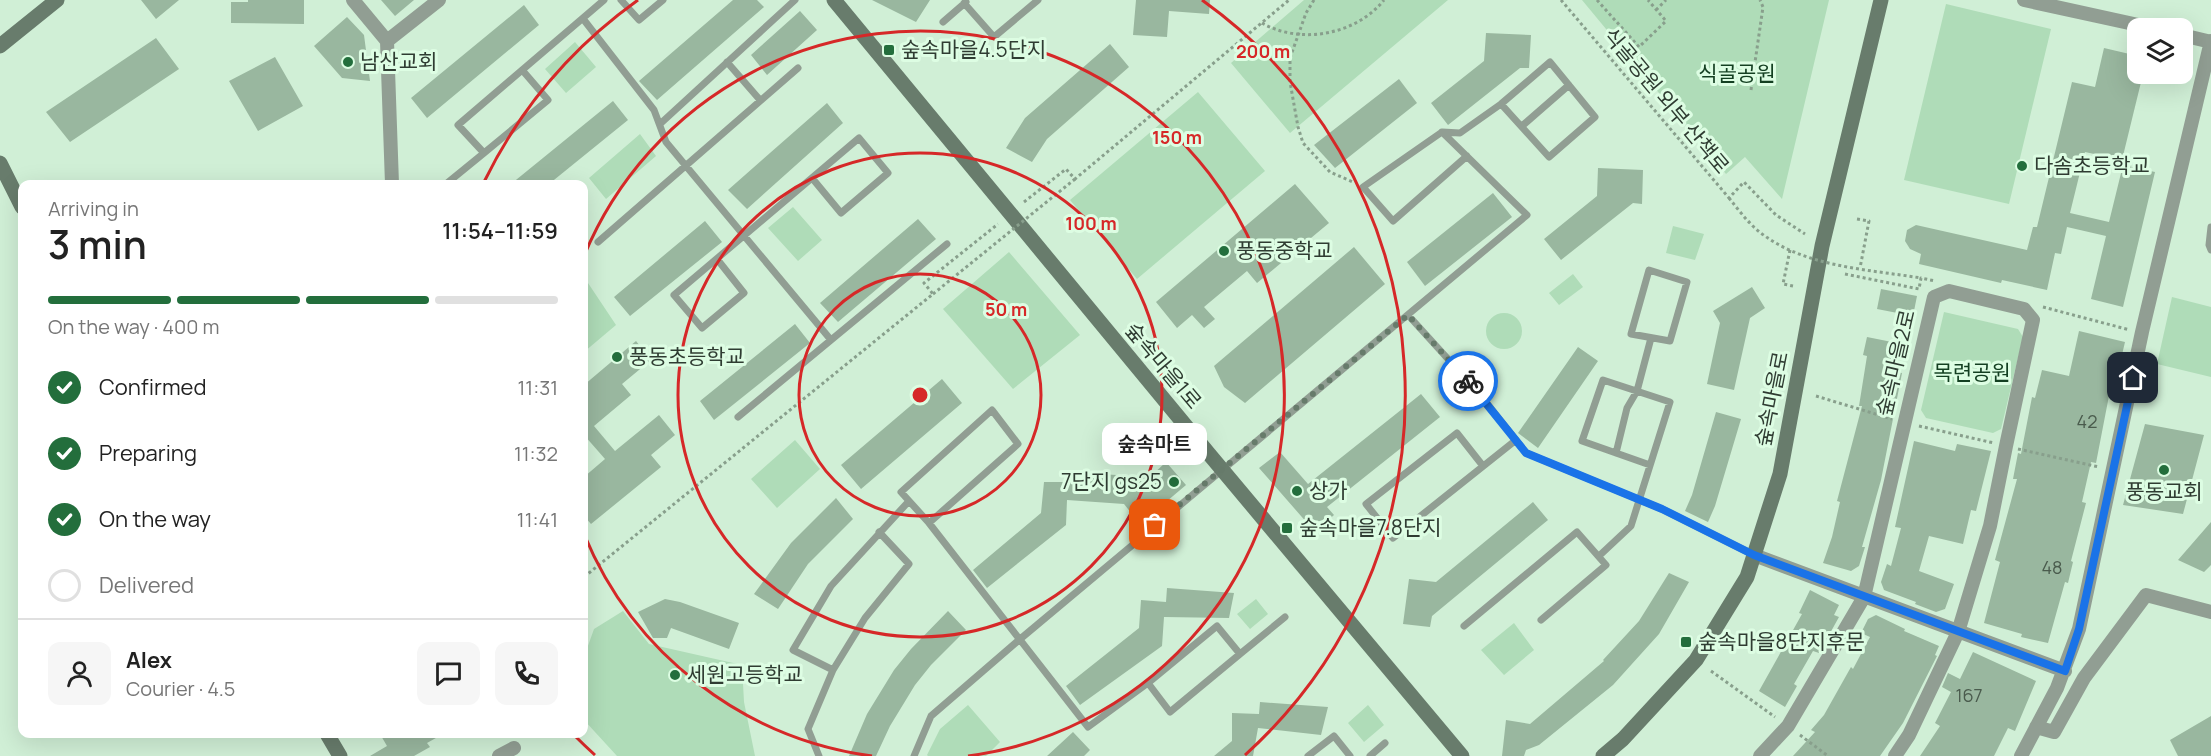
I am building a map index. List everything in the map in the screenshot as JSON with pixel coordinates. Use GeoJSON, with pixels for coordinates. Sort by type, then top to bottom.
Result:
{"type":"FeatureCollection","features":[{"type":"Feature","properties":{"kind":"main road"},"geometry":{"type":"LineString","coordinates":[[0,46],[57,0]]}},
{"type":"Feature","properties":{"kind":"main road","name":"숲속마을1로"},"geometry":{"type":"LineString","coordinates":[[834,0],[1222,470],[1462,756]]}},
{"type":"Feature","properties":{"kind":"main road","name":"숲속마을로"},"geometry":{"type":"LineString","coordinates":[[1603,756],[1623,739],[1696,660],[1747,577],[1780,474],[1822,246],[1881,0]]}},
{"type":"Feature","properties":{"kind":"main road"},"geometry":{"type":"LineString","coordinates":[[0,163],[18,199]]}},
{"type":"Feature","properties":{"kind":"main road"},"geometry":{"type":"LineString","coordinates":[[329,738],[339,756]]}},
{"type":"Feature","properties":{"kind":"street"},"geometry":{"type":"LineString","coordinates":[[353,0],[387,41],[392,180]]}},
{"type":"Feature","properties":{"kind":"street"},"geometry":{"type":"LineString","coordinates":[[387,41],[439,0]]}},
{"type":"Feature","properties":{"kind":"street"},"geometry":{"type":"LineString","coordinates":[[2024,0],[2127,23]]}},
{"type":"Feature","properties":{"kind":"street"},"geometry":{"type":"LineString","coordinates":[[2021,756],[2065,671],[2079,629],[2142,332],[2211,41],[2193,37]]}},
{"type":"Feature","properties":{"kind":"street","name":"숲속마을2로"},"geometry":{"type":"LineString","coordinates":[[1760,756],[1788,726],[1864,597],[1934,297],[1949,291],[2024,309],[2033,320],[1990,526],[1958,632],[1909,735],[1895,756]]}},
{"type":"Feature","properties":{"kind":"street"},"geometry":{"type":"LineString","coordinates":[[1754,555],[2065,671]]}},
{"type":"Feature","properties":{"kind":"street"},"geometry":{"type":"LineString","coordinates":[[2036,727],[2054,732],[2084,678],[2146,595],[2211,612]]}},
{"type":"Feature","properties":{"kind":"street"},"geometry":{"type":"LineString","coordinates":[[499,756],[514,748]]}},
{"type":"Feature","properties":{"kind":"lane"},"geometry":{"type":"LineString","coordinates":[[484,153],[458,125],[584,20],[604,0]]}},
{"type":"Feature","properties":{"kind":"lane"},"geometry":{"type":"LineString","coordinates":[[621,0],[639,20],[663,0]]}},
{"type":"Feature","properties":{"kind":"lane"},"geometry":{"type":"LineString","coordinates":[[660,124],[795,0]]}},
{"type":"Feature","properties":{"kind":"lane"},"geometry":{"type":"LineString","coordinates":[[943,22],[966,2],[994,37],[1038,0]]}},
{"type":"Feature","properties":{"kind":"lane"},"geometry":{"type":"LineString","coordinates":[[584,20],[654,110],[666,142],[831,340]]}},
{"type":"Feature","properties":{"kind":"lane"},"geometry":{"type":"LineString","coordinates":[[727,62],[760,100]]}},
{"type":"Feature","properties":{"kind":"lane"},"geometry":{"type":"LineString","coordinates":[[1467,156],[1393,221],[1363,187],[1442,132],[1460,133],[1501,104],[1550,62],[1595,117],[1549,157],[1501,104]]}},
{"type":"Feature","properties":{"kind":"lane"},"geometry":{"type":"LineString","coordinates":[[598,242],[798,68]]}},
{"type":"Feature","properties":{"kind":"lane"},"geometry":{"type":"LineString","coordinates":[[451,180],[548,100],[523,71]]}},
{"type":"Feature","properties":{"kind":"lane"},"geometry":{"type":"LineString","coordinates":[[1522,126],[1569,85]]}},
{"type":"Feature","properties":{"kind":"lane"},"geometry":{"type":"LineString","coordinates":[[914,756],[931,716],[1527,215],[1442,132]]}},
{"type":"Feature","properties":{"kind":"lane"},"geometry":{"type":"LineString","coordinates":[[717,260],[744,293],[702,328],[674,295],[859,138],[888,172],[841,213],[812,178]]}},
{"type":"Feature","properties":{"kind":"lane"},"geometry":{"type":"LineString","coordinates":[[2211,227],[2209,244],[2211,250]]}},
{"type":"Feature","properties":{"kind":"lane"},"geometry":{"type":"LineString","coordinates":[[738,417],[947,244]]}},
{"type":"Feature","properties":{"kind":"lane"},"geometry":{"type":"LineString","coordinates":[[1649,270],[1687,282],[1670,341],[1651,338],[1631,334],[1649,270]]}},
{"type":"Feature","properties":{"kind":"lane"},"geometry":{"type":"LineString","coordinates":[[1408,315],[1478,392],[1526,453],[1662,509],[1754,555]]}},
{"type":"Feature","properties":{"kind":"lane"},"geometry":{"type":"LineString","coordinates":[[1616,453],[1628,408],[1637,391],[1651,338]]}},
{"type":"Feature","properties":{"kind":"lane"},"geometry":{"type":"LineString","coordinates":[[1599,556],[1630,526],[1650,465],[1670,402],[1604,380],[1582,441],[1650,465]]}},
{"type":"Feature","properties":{"kind":"lane"},"geometry":{"type":"LineString","coordinates":[[929,523],[1018,444],[992,410],[901,492],[929,523],[1088,728],[1148,683],[1217,626],[1240,654]]}},
{"type":"Feature","properties":{"kind":"lane"},"geometry":{"type":"LineString","coordinates":[[1483,466],[1457,433],[1366,504],[1393,538],[1516,440]]}},
{"type":"Feature","properties":{"kind":"lane"},"geometry":{"type":"LineString","coordinates":[[833,670],[793,650],[831,586],[909,501]]}},
{"type":"Feature","properties":{"kind":"lane"},"geometry":{"type":"LineString","coordinates":[[819,756],[808,729],[833,670],[864,618],[909,564],[879,532]]}},
{"type":"Feature","properties":{"kind":"lane"},"geometry":{"type":"LineString","coordinates":[[1464,626],[1577,532],[1606,566],[1541,620]]}},
{"type":"Feature","properties":{"kind":"lane"},"geometry":{"type":"LineString","coordinates":[[1148,683],[1170,712],[1285,617]]}},
{"type":"Feature","properties":{"kind":"lane"},"geometry":{"type":"LineString","coordinates":[[1308,756],[1334,736],[1350,756]]}},
{"type":"Feature","properties":{"kind":"lane"},"geometry":{"type":"LineString","coordinates":[[1370,756],[1385,743]]}},
{"type":"Feature","properties":{"kind":"path"},"geometry":{"type":"LineString","coordinates":[[588,574],[1075,179],[1289,0]]}},
{"type":"Feature","properties":{"kind":"path"},"geometry":{"type":"LineString","coordinates":[[1314,0],[1306,13],[1290,58],[1290,82],[1298,127],[1303,142],[1330,172],[1363,187]]}},
{"type":"Feature","properties":{"kind":"path"},"geometry":{"type":"LineString","coordinates":[[1262,23],[1271,28],[1298,34],[1320,34],[1348,26],[1367,16],[1384,0]]}},
{"type":"Feature","properties":{"kind":"path","name":"식골공원 외부 산책로"},"geometry":{"type":"LineString","coordinates":[[1561,0],[1729,198],[1744,182],[1776,215],[1805,234]]}},
{"type":"Feature","properties":{"kind":"path"},"geometry":{"type":"LineString","coordinates":[[1597,0],[1639,46],[1666,21],[1648,0]]}},
{"type":"Feature","properties":{"kind":"path"},"geometry":{"type":"LineString","coordinates":[[1656,10],[1666,0]]}},
{"type":"Feature","properties":{"kind":"path"},"geometry":{"type":"LineString","coordinates":[[1752,90],[1763,7],[1760,0]]}},
{"type":"Feature","properties":{"kind":"path"},"geometry":{"type":"LineString","coordinates":[[1024,202],[1066,169],[1075,179]]}},
{"type":"Feature","properties":{"kind":"path"},"geometry":{"type":"LineString","coordinates":[[1729,198],[1755,228],[1800,255],[1921,278],[1919,289],[1845,274]]}},
{"type":"Feature","properties":{"kind":"path"},"geometry":{"type":"LineString","coordinates":[[1857,219],[1869,221],[1860,268]]}},
{"type":"Feature","properties":{"kind":"path"},"geometry":{"type":"LineString","coordinates":[[933,294],[924,283],[999,223]]}},
{"type":"Feature","properties":{"kind":"path"},"geometry":{"type":"LineString","coordinates":[[1790,250],[1783,284],[1793,286]]}},
{"type":"Feature","properties":{"kind":"path"},"geometry":{"type":"LineString","coordinates":[[1816,396],[1904,422],[2104,468]]}},
{"type":"Feature","properties":{"kind":"path"},"geometry":{"type":"LineString","coordinates":[[1711,671],[1775,717]]}},
{"type":"Feature","properties":{"kind":"path"},"geometry":{"type":"LineString","coordinates":[[1800,735],[1828,756]]}},
{"type":"Feature","properties":{"kind":"green space"},"geometry":{"type":"Polygon","coordinates":[[[1304,0],[1448,0],[1290,133],[1231,63],[1304,0]]]}},
{"type":"Feature","properties":{"kind":"green space","name":"식골공원"},"geometry":{"type":"Polygon","coordinates":[[[1582,0],[1829,0],[1782,199],[1745,157],[1726,174],[1582,0]]]}},
{"type":"Feature","properties":{"kind":"green space"},"geometry":{"type":"Polygon","coordinates":[[[1946,4],[2051,29],[2009,204],[1904,180],[1946,4]]]}},
{"type":"Feature","properties":{"kind":"green space"},"geometry":{"type":"Polygon","coordinates":[[[575,42],[596,67],[566,93],[545,69],[575,42]]]}},
{"type":"Feature","properties":{"kind":"green space"},"geometry":{"type":"Polygon","coordinates":[[[1198,92],[1265,171],[1137,279],[1070,200],[1198,92]]]}},
{"type":"Feature","properties":{"kind":"green space"},"geometry":{"type":"Polygon","coordinates":[[[640,134],[656,156],[606,199],[589,178],[640,134]]]}},
{"type":"Feature","properties":{"kind":"green space"},"geometry":{"type":"Polygon","coordinates":[[[793,207],[822,240],[798,261],[768,228],[793,207]]]}},
{"type":"Feature","properties":{"kind":"green space"},"geometry":{"type":"Polygon","coordinates":[[[1673,226],[1704,234],[1695,260],[1666,253],[1673,226]]]}},
{"type":"Feature","properties":{"kind":"green space"},"geometry":{"type":"Polygon","coordinates":[[[1009,252],[1080,335],[1013,389],[943,309],[1009,252]]]}},
{"type":"Feature","properties":{"kind":"green space"},"geometry":{"type":"Polygon","coordinates":[[[1573,274],[1583,287],[1559,305],[1549,293],[1573,274]]]}},
{"type":"Feature","properties":{"kind":"green space"},"geometry":{"type":"Polygon","coordinates":[[[588,283],[616,325],[588,349],[588,283]]]}},
{"type":"Feature","properties":{"kind":"green space"},"geometry":{"type":"Polygon","coordinates":[[[2172,297],[2211,307],[2211,377],[2157,364],[2172,297]]]}},
{"type":"Feature","properties":{"kind":"green space","name":"목련공원"},"geometry":{"type":"Polygon","coordinates":[[[1944,312],[2018,329],[2023,337],[2001,429],[1993,433],[1926,418],[1921,410],[1944,312]]]}},
{"type":"Feature","properties":{"kind":"green space"},"geometry":{"type":"Polygon","coordinates":[[[1504,313],[1516,319],[1522,331],[1516,343],[1504,349],[1492,343],[1486,331],[1492,319],[1504,313]]]}},
{"type":"Feature","properties":{"kind":"green space"},"geometry":{"type":"Polygon","coordinates":[[[795,440],[820,469],[777,508],[751,479],[795,440]]]}},
{"type":"Feature","properties":{"kind":"green space"},"geometry":{"type":"Polygon","coordinates":[[[1256,599],[1268,614],[1250,629],[1237,614],[1256,599]]]}},
{"type":"Feature","properties":{"kind":"green space"},"geometry":{"type":"Polygon","coordinates":[[[623,611],[649,644],[742,665],[744,702],[755,756],[617,756],[588,724],[588,646],[594,629],[623,611]]]}},
{"type":"Feature","properties":{"kind":"green space"},"geometry":{"type":"Polygon","coordinates":[[[1514,623],[1534,650],[1504,675],[1481,650],[1514,623]]]}},
{"type":"Feature","properties":{"kind":"green space"},"geometry":{"type":"Polygon","coordinates":[[[968,705],[1000,742],[986,756],[928,756],[940,729],[968,705]]]}},
{"type":"Feature","properties":{"kind":"green space"},"geometry":{"type":"Polygon","coordinates":[[[1368,705],[1384,725],[1364,742],[1348,723],[1368,705]]]}},
{"type":"Feature","properties":{"kind":"building"},"geometry":{"type":"Polygon","coordinates":[[[141,0],[179,0],[156,19],[141,0]]]}},
{"type":"Feature","properties":{"kind":"building"},"geometry":{"type":"Polygon","coordinates":[[[248,0],[304,0],[304,24],[231,23],[231,2],[248,2],[248,0]]]}},
{"type":"Feature","properties":{"kind":"building"},"geometry":{"type":"Polygon","coordinates":[[[381,0],[414,0],[395,16],[381,0]]]}},
{"type":"Feature","properties":{"kind":"building"},"geometry":{"type":"Polygon","coordinates":[[[733,0],[757,0],[764,7],[657,100],[639,81],[733,0]]]}},
{"type":"Feature","properties":{"kind":"building"},"geometry":{"type":"Polygon","coordinates":[[[872,0],[930,0],[916,22],[872,0]]]}},
{"type":"Feature","properties":{"kind":"building"},"geometry":{"type":"Polygon","coordinates":[[[1136,0],[1210,0],[1209,14],[1169,11],[1167,37],[1133,35],[1136,0]]]}},
{"type":"Feature","properties":{"kind":"building"},"geometry":{"type":"Polygon","coordinates":[[[524,5],[539,25],[427,118],[411,98],[524,5]]]}},
{"type":"Feature","properties":{"kind":"building"},"geometry":{"type":"Polygon","coordinates":[[[800,11],[817,30],[767,75],[751,55],[800,11]]]}},
{"type":"Feature","properties":{"kind":"building","name":"남산교회"},"geometry":{"type":"Polygon","coordinates":[[[347,17],[364,35],[370,81],[342,78],[314,46],[347,17]]]}},
{"type":"Feature","properties":{"kind":"building"},"geometry":{"type":"Polygon","coordinates":[[[1486,33],[1531,35],[1529,68],[1520,68],[1448,125],[1431,103],[1484,61],[1486,33]]]}},
{"type":"Feature","properties":{"kind":"building"},"geometry":{"type":"Polygon","coordinates":[[[156,38],[179,69],[70,142],[46,112],[156,38]]]}},
{"type":"Feature","properties":{"kind":"building"},"geometry":{"type":"Polygon","coordinates":[[[1110,44],[1129,67],[1047,139],[1032,162],[1006,148],[1025,118],[1110,44]]]}},
{"type":"Feature","properties":{"kind":"building"},"geometry":{"type":"Polygon","coordinates":[[[2104,48],[2127,53],[2127,84],[2141,84],[2122,160],[2085,152],[2070,213],[2109,222],[2123,165],[2155,172],[2123,307],[2091,299],[2106,236],[2067,227],[2061,254],[2055,253],[2047,290],[2002,280],[2001,283],[1919,264],[1921,254],[1910,249],[1905,241],[1907,230],[1916,225],[2027,250],[2033,227],[2037,227],[2072,82],[2095,87],[2104,48]]]}},
{"type":"Feature","properties":{"kind":"building"},"geometry":{"type":"Polygon","coordinates":[[[275,57],[303,106],[258,131],[229,81],[275,57]]]}},
{"type":"Feature","properties":{"kind":"building"},"geometry":{"type":"Polygon","coordinates":[[[1399,79],[1417,103],[1335,168],[1314,145],[1399,79]]]}},
{"type":"Feature","properties":{"kind":"building"},"geometry":{"type":"Polygon","coordinates":[[[613,101],[628,120],[554,180],[516,180],[613,101]]]}},
{"type":"Feature","properties":{"kind":"building"},"geometry":{"type":"Polygon","coordinates":[[[827,103],[843,123],[747,209],[728,190],[827,103]]]}},
{"type":"Feature","properties":{"kind":"building"},"geometry":{"type":"Polygon","coordinates":[[[1598,168],[1643,170],[1642,204],[1633,203],[1561,260],[1544,239],[1597,196],[1598,168]]]}},
{"type":"Feature","properties":{"kind":"building"},"geometry":{"type":"Polygon","coordinates":[[[1295,184],[1329,223],[1257,283],[1247,271],[1204,307],[1215,319],[1204,328],[1192,315],[1177,328],[1156,302],[1295,184]]]}},
{"type":"Feature","properties":{"kind":"building"},"geometry":{"type":"Polygon","coordinates":[[[1493,193],[1512,217],[1425,286],[1407,262],[1493,193]]]}},
{"type":"Feature","properties":{"kind":"building"},"geometry":{"type":"Polygon","coordinates":[[[918,219],[936,239],[838,322],[820,303],[918,219]]]}},
{"type":"Feature","properties":{"kind":"building"},"geometry":{"type":"Polygon","coordinates":[[[705,221],[722,242],[630,316],[614,297],[705,221]]]}},
{"type":"Feature","properties":{"kind":"building"},"geometry":{"type":"Polygon","coordinates":[[[1354,247],[1385,284],[1245,403],[1224,387],[1214,366],[1354,247]]]}},
{"type":"Feature","properties":{"kind":"building"},"geometry":{"type":"Polygon","coordinates":[[[1752,287],[1765,308],[1750,318],[1734,390],[1707,384],[1720,323],[1713,311],[1752,287]]]}},
{"type":"Feature","properties":{"kind":"building"},"geometry":{"type":"Polygon","coordinates":[[[1881,289],[1917,296],[1913,316],[1877,309],[1881,289]]]}},
{"type":"Feature","properties":{"kind":"building"},"geometry":{"type":"Polygon","coordinates":[[[795,324],[810,343],[714,420],[700,401],[795,324]]]}},
{"type":"Feature","properties":{"kind":"building"},"geometry":{"type":"Polygon","coordinates":[[[2079,331],[2125,342],[2117,376],[2113,375],[2096,463],[2091,462],[2082,502],[2086,503],[2071,561],[2073,562],[2068,583],[2065,582],[2048,643],[2021,637],[2022,634],[1984,623],[2000,562],[1995,560],[2017,479],[2013,479],[2018,453],[2021,454],[2032,397],[2035,398],[2042,370],[2069,376],[2079,331]]]}},
{"type":"Feature","properties":{"kind":"building"},"geometry":{"type":"Polygon","coordinates":[[[1867,337],[1902,344],[1896,372],[1902,373],[1881,480],[1862,547],[1865,547],[1859,566],[1851,571],[1823,563],[1832,537],[1840,502],[1837,501],[1862,406],[1859,406],[1867,356],[1863,355],[1867,337]]]}},
{"type":"Feature","properties":{"kind":"building"},"geometry":{"type":"Polygon","coordinates":[[[636,341],[651,360],[622,384],[631,395],[594,426],[615,451],[659,415],[675,435],[651,455],[661,467],[591,524],[588,521],[588,474],[605,459],[588,440],[588,382],[636,341]]]}},
{"type":"Feature","properties":{"kind":"building"},"geometry":{"type":"Polygon","coordinates":[[[1578,347],[1598,361],[1538,448],[1518,433],[1578,347]]]}},
{"type":"Feature","properties":{"kind":"building"},"geometry":{"type":"Polygon","coordinates":[[[942,379],[962,403],[861,489],[841,465],[942,379]]]}},
{"type":"Feature","properties":{"kind":"building"},"geometry":{"type":"Polygon","coordinates":[[[1421,394],[1440,417],[1327,507],[1334,515],[1315,532],[1259,468],[1280,452],[1308,484],[1421,394]]]}},
{"type":"Feature","properties":{"kind":"building"},"geometry":{"type":"Polygon","coordinates":[[[1716,412],[1741,419],[1708,522],[1685,511],[1692,495],[1716,412]]]}},
{"type":"Feature","properties":{"kind":"building","name":"풍동교회"},"geometry":{"type":"Polygon","coordinates":[[[2145,424],[2204,435],[2183,514],[2123,505],[2145,424]]]}},
{"type":"Feature","properties":{"kind":"building"},"geometry":{"type":"Polygon","coordinates":[[[1914,441],[1955,451],[1957,444],[1991,451],[1976,511],[1971,510],[1963,544],[1929,536],[1919,571],[1954,584],[1945,609],[1936,612],[1884,590],[1881,582],[1887,564],[1891,566],[1901,528],[1895,527],[1914,441]]]}},
{"type":"Feature","properties":{"kind":"building"},"geometry":{"type":"Polygon","coordinates":[[[1166,462],[1186,485],[1140,524],[1124,504],[1067,500],[1066,525],[987,588],[973,570],[1041,513],[1044,482],[1067,482],[1067,472],[1150,477],[1166,462]]]}},
{"type":"Feature","properties":{"kind":"building"},"geometry":{"type":"Polygon","coordinates":[[[836,498],[853,519],[808,564],[778,609],[754,594],[791,543],[836,498]]]}},
{"type":"Feature","properties":{"kind":"building"},"geometry":{"type":"Polygon","coordinates":[[[1533,502],[1548,520],[1432,616],[1430,627],[1403,624],[1409,579],[1436,582],[1533,502]]]}},
{"type":"Feature","properties":{"kind":"building"},"geometry":{"type":"Polygon","coordinates":[[[2211,522],[2211,565],[2204,572],[2178,560],[2211,522]]]}},
{"type":"Feature","properties":{"kind":"building"},"geometry":{"type":"Polygon","coordinates":[[[1669,573],[1689,582],[1659,634],[1613,685],[1539,745],[1526,750],[1524,756],[1502,756],[1506,720],[1530,724],[1604,661],[1639,621],[1669,573]]]}},
{"type":"Feature","properties":{"kind":"building"},"geometry":{"type":"Polygon","coordinates":[[[1167,588],[1234,593],[1229,618],[1164,617],[1162,646],[1080,705],[1066,686],[1139,628],[1141,600],[1166,602],[1167,588]]]}},
{"type":"Feature","properties":{"kind":"building"},"geometry":{"type":"Polygon","coordinates":[[[1810,590],[1839,605],[1834,615],[1839,617],[1819,653],[1813,651],[1794,684],[1797,686],[1785,707],[1759,691],[1802,614],[1799,613],[1810,590]]]}},
{"type":"Feature","properties":{"kind":"building"},"geometry":{"type":"Polygon","coordinates":[[[665,599],[739,623],[729,649],[671,628],[667,638],[653,638],[638,612],[665,599]]]}},
{"type":"Feature","properties":{"kind":"building"},"geometry":{"type":"Polygon","coordinates":[[[948,611],[966,630],[931,665],[915,685],[890,726],[876,756],[849,756],[867,714],[894,670],[948,611]]]}},
{"type":"Feature","properties":{"kind":"building"},"geometry":{"type":"Polygon","coordinates":[[[1876,615],[1905,629],[1904,631],[1939,646],[1935,655],[1937,656],[1903,723],[1880,756],[1793,756],[1815,732],[1811,730],[1824,715],[1851,667],[1853,669],[1870,637],[1861,633],[1868,619],[1876,615]]]}},
{"type":"Feature","properties":{"kind":"building"},"geometry":{"type":"Polygon","coordinates":[[[1973,652],[2036,681],[2015,731],[2008,728],[1994,756],[1920,756],[1940,726],[1935,723],[1951,692],[1942,687],[1948,673],[1960,679],[1973,652]]]}},
{"type":"Feature","properties":{"kind":"building"},"geometry":{"type":"Polygon","coordinates":[[[1260,702],[1328,707],[1321,735],[1258,728],[1253,756],[1214,756],[1232,741],[1232,713],[1259,714],[1260,702]]]}},
{"type":"Feature","properties":{"kind":"building"},"geometry":{"type":"Polygon","coordinates":[[[2211,716],[2211,756],[2178,756],[2170,740],[2211,716]]]}},
{"type":"Feature","properties":{"kind":"building"},"geometry":{"type":"Polygon","coordinates":[[[1073,732],[1090,750],[1084,756],[1047,756],[1073,732]]]}},
{"type":"Feature","properties":{"kind":"building"},"geometry":{"type":"Polygon","coordinates":[[[382,738],[436,738],[427,743],[430,747],[414,756],[370,756],[387,746],[382,738]]]}},
{"type":"Feature","properties":{"kind":"way so far"},"geometry":{"type":"LineString","coordinates":[[1155,525],[1408,315],[1468,381]]}},
{"type":"Feature","properties":{"kind":"place","name":"숲속마을4.5단지"},"geometry":{"type":"Point","coordinates":[889,50]}},
{"type":"Feature","properties":{"kind":"place","name":"남산교회"},"geometry":{"type":"Point","coordinates":[348,62]}},
{"type":"Feature","properties":{"kind":"place","name":"다솜초등학교"},"geometry":{"type":"Point","coordinates":[2022,166]}},
{"type":"Feature","properties":{"kind":"place","name":"풍동중학교"},"geometry":{"type":"Point","coordinates":[1224,251]}},
{"type":"Feature","properties":{"kind":"place","name":"풍동초등학교"},"geometry":{"type":"Point","coordinates":[617,357]}},
{"type":"Feature","properties":{"kind":"place","name":"풍동교회"},"geometry":{"type":"Point","coordinates":[2164,470]}},
{"type":"Feature","properties":{"kind":"place","name":"7단지 gs25"},"geometry":{"type":"Point","coordinates":[1174,482]}},
{"type":"Feature","properties":{"kind":"place","name":"상가"},"geometry":{"type":"Point","coordinates":[1297,491]}},
{"type":"Feature","properties":{"kind":"place","name":"숲속마트"},"geometry":{"type":"Point","coordinates":[1155,525]}},
{"type":"Feature","properties":{"kind":"place","name":"숲속마을7.8단지"},"geometry":{"type":"Point","coordinates":[1287,528]}},
{"type":"Feature","properties":{"kind":"place","name":"숲속마을8단지후문"},"geometry":{"type":"Point","coordinates":[1686,642]}},
{"type":"Feature","properties":{"kind":"place","name":"세원고등학교"},"geometry":{"type":"Point","coordinates":[675,675]}},
{"type":"Feature","properties":{"kind":"route"},"geometry":{"type":"LineString","coordinates":[[1468,381],[1526,453],[1662,509],[1754,555],[2065,671],[2079,629],[2133,378]]}}]}
